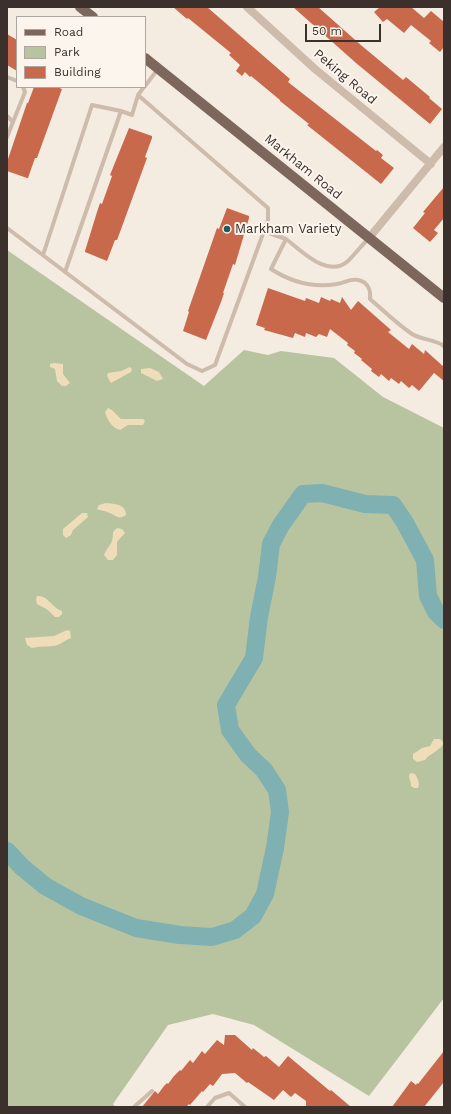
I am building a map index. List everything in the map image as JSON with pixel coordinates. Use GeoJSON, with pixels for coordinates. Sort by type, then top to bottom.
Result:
{"type":"FeatureCollection","features":[{"type":"Feature","properties":{"kind":"main road"},"geometry":{"type":"LineString","coordinates":[[80,7],[92,16]]}},
{"type":"Feature","properties":{"kind":"main road","name":"Markham Road"},"geometry":{"type":"LineString","coordinates":[[146,59],[444,298]]}},
{"type":"Feature","properties":{"kind":"street","name":"Peking Road"},"geometry":{"type":"LineString","coordinates":[[247,7],[315,69],[430,164]]}},
{"type":"Feature","properties":{"kind":"street"},"geometry":{"type":"LineString","coordinates":[[370,238],[444,147]]}},
{"type":"Feature","properties":{"kind":"lane"},"geometry":{"type":"LineString","coordinates":[[146,85],[158,68]]}},
{"type":"Feature","properties":{"kind":"lane"},"geometry":{"type":"LineString","coordinates":[[7,137],[25,92],[23,88]]}},
{"type":"Feature","properties":{"kind":"lane"},"geometry":{"type":"LineString","coordinates":[[43,255],[92,105],[121,111],[132,115],[138,95],[143,88]]}},
{"type":"Feature","properties":{"kind":"lane"},"geometry":{"type":"LineString","coordinates":[[7,228],[187,364],[202,371],[215,365],[268,220],[268,208],[138,95]]}},
{"type":"Feature","properties":{"kind":"lane"},"geometry":{"type":"LineString","coordinates":[[66,272],[121,111]]}},
{"type":"Feature","properties":{"kind":"lane"},"geometry":{"type":"LineString","coordinates":[[7,116],[13,122]]}},
{"type":"Feature","properties":{"kind":"lane"},"geometry":{"type":"LineString","coordinates":[[263,231],[286,239],[323,266],[336,267],[347,262],[370,238]]}},
{"type":"Feature","properties":{"kind":"lane"},"geometry":{"type":"LineString","coordinates":[[286,239],[271,269],[297,282],[314,285],[331,285],[353,280],[361,280],[369,288],[370,299],[409,331],[416,336],[435,341],[444,346]]}},
{"type":"Feature","properties":{"kind":"lane"},"geometry":{"type":"LineString","coordinates":[[134,1107],[152,1092]]}},
{"type":"Feature","properties":{"kind":"lane"},"geometry":{"type":"LineString","coordinates":[[207,1107],[215,1098],[229,1093],[245,1107]]}},
{"type":"Feature","properties":{"kind":"green space"},"geometry":{"type":"Polygon","coordinates":[[[7,250],[204,386],[244,350],[268,355],[281,351],[334,358],[383,397],[444,428],[444,998],[369,1096],[254,1025],[213,1014],[168,1025],[113,1104],[115,1107],[7,1107],[7,250]]]}},
{"type":"Feature","properties":{"kind":"sand"},"geometry":{"type":"Polygon","coordinates":[[[50,364],[63,364],[63,374],[70,383],[66,386],[62,386],[57,381],[55,369],[50,367],[50,364]]]}},
{"type":"Feature","properties":{"kind":"sand"},"geometry":{"type":"Polygon","coordinates":[[[130,367],[132,369],[131,372],[111,383],[107,376],[108,373],[121,371],[130,367]]]}},
{"type":"Feature","properties":{"kind":"sand"},"geometry":{"type":"Polygon","coordinates":[[[150,368],[159,372],[163,379],[157,381],[141,373],[141,369],[150,368]]]}},
{"type":"Feature","properties":{"kind":"sand"},"geometry":{"type":"Polygon","coordinates":[[[108,408],[121,419],[143,419],[145,421],[143,425],[128,425],[120,430],[114,427],[109,421],[105,412],[108,408]]]}},
{"type":"Feature","properties":{"kind":"sand"},"geometry":{"type":"Polygon","coordinates":[[[106,503],[116,504],[122,507],[126,511],[126,515],[119,517],[97,509],[99,505],[106,503]]]}},
{"type":"Feature","properties":{"kind":"sand"},"geometry":{"type":"Polygon","coordinates":[[[82,513],[87,513],[88,517],[73,530],[71,535],[66,538],[63,535],[63,529],[82,513]]]}},
{"type":"Feature","properties":{"kind":"sand"},"geometry":{"type":"Polygon","coordinates":[[[117,528],[122,529],[125,533],[117,542],[117,555],[113,560],[108,560],[104,555],[111,543],[113,532],[117,528]]]}},
{"type":"Feature","properties":{"kind":"sand"},"geometry":{"type":"Polygon","coordinates":[[[37,596],[47,599],[55,607],[62,611],[62,614],[59,617],[55,617],[48,610],[37,604],[37,596]]]}},
{"type":"Feature","properties":{"kind":"sand"},"geometry":{"type":"Polygon","coordinates":[[[67,630],[70,631],[71,638],[55,646],[32,648],[27,645],[25,638],[54,636],[67,630]]]}},
{"type":"Feature","properties":{"kind":"sand"},"geometry":{"type":"Polygon","coordinates":[[[434,739],[440,739],[444,743],[425,760],[417,762],[413,759],[413,754],[422,748],[430,746],[434,739]]]}},
{"type":"Feature","properties":{"kind":"sand"},"geometry":{"type":"Polygon","coordinates":[[[411,773],[415,774],[417,778],[419,783],[418,788],[411,786],[409,775],[411,773]]]}},
{"type":"Feature","properties":{"kind":"building"},"geometry":{"type":"Polygon","coordinates":[[[173,7],[207,7],[290,79],[288,82],[376,151],[377,150],[383,155],[381,158],[394,168],[381,184],[307,125],[309,124],[251,76],[250,77],[245,72],[242,76],[236,71],[240,65],[229,55],[231,53],[173,7]]]}},
{"type":"Feature","properties":{"kind":"building"},"geometry":{"type":"Polygon","coordinates":[[[293,7],[318,7],[403,80],[406,77],[442,109],[430,124],[356,63],[293,7]]]}},
{"type":"Feature","properties":{"kind":"building"},"geometry":{"type":"Polygon","coordinates":[[[380,7],[411,7],[424,18],[431,11],[444,22],[444,47],[440,52],[429,43],[431,41],[411,25],[404,33],[387,19],[383,22],[374,12],[380,7]]]}},
{"type":"Feature","properties":{"kind":"building"},"geometry":{"type":"Polygon","coordinates":[[[7,34],[16,39],[16,70],[7,65],[7,34]]]}},
{"type":"Feature","properties":{"kind":"building"},"geometry":{"type":"Polygon","coordinates":[[[34,88],[62,89],[37,158],[35,158],[27,178],[7,171],[7,162],[34,88]]]}},
{"type":"Feature","properties":{"kind":"building"},"geometry":{"type":"Polygon","coordinates":[[[129,128],[152,136],[152,138],[145,157],[147,158],[120,232],[117,240],[115,240],[107,261],[85,251],[100,203],[102,204],[112,176],[110,175],[129,128]]]}},
{"type":"Feature","properties":{"kind":"building"},"geometry":{"type":"Polygon","coordinates":[[[444,187],[444,218],[434,230],[438,233],[430,242],[413,228],[425,213],[423,212],[444,187]]]}},
{"type":"Feature","properties":{"kind":"building"},"geometry":{"type":"Polygon","coordinates":[[[227,208],[249,216],[249,218],[235,265],[233,264],[221,302],[206,340],[183,331],[189,312],[188,311],[217,228],[219,229],[227,208]]]}},
{"type":"Feature","properties":{"kind":"building"},"geometry":{"type":"Polygon","coordinates":[[[268,288],[305,301],[306,298],[319,303],[321,297],[340,303],[342,297],[351,310],[358,301],[391,330],[388,332],[409,349],[412,344],[424,354],[425,350],[444,367],[444,381],[434,373],[419,391],[412,385],[409,388],[401,381],[399,384],[391,378],[389,381],[381,374],[379,377],[371,371],[372,369],[361,360],[362,359],[354,353],[355,351],[347,345],[348,343],[330,329],[327,337],[319,334],[316,337],[306,333],[305,337],[295,333],[293,338],[264,330],[265,328],[256,325],[268,288]]]}},
{"type":"Feature","properties":{"kind":"building"},"geometry":{"type":"Polygon","coordinates":[[[225,1035],[235,1035],[252,1050],[253,1048],[264,1057],[266,1056],[279,1067],[288,1056],[351,1107],[306,1107],[306,1101],[295,1093],[291,1097],[283,1090],[274,1100],[248,1082],[247,1083],[235,1073],[222,1074],[213,1086],[210,1084],[190,1105],[189,1104],[186,1107],[142,1107],[155,1091],[158,1094],[190,1060],[193,1063],[202,1051],[205,1054],[217,1040],[224,1045],[225,1035]]]}},
{"type":"Feature","properties":{"kind":"building"},"geometry":{"type":"Polygon","coordinates":[[[444,1051],[444,1082],[424,1107],[392,1107],[411,1081],[416,1085],[417,1083],[418,1084],[444,1051]]]}},
{"type":"Feature","properties":{"kind":"waterway"},"geometry":{"type":"LineString","coordinates":[[7,851],[22,867],[45,886],[81,906],[136,928],[180,935],[212,937],[235,930],[253,916],[265,894],[275,848],[280,812],[277,790],[264,770],[248,755],[230,730],[226,705],[254,658],[271,544],[281,525],[303,494],[322,493],[365,504],[393,505],[404,521],[425,560],[428,596],[436,612],[444,620]]}},
{"type":"Feature","properties":{"kind":"place","name":"Markham Variety"},"geometry":{"type":"Point","coordinates":[227,229]}}]}
